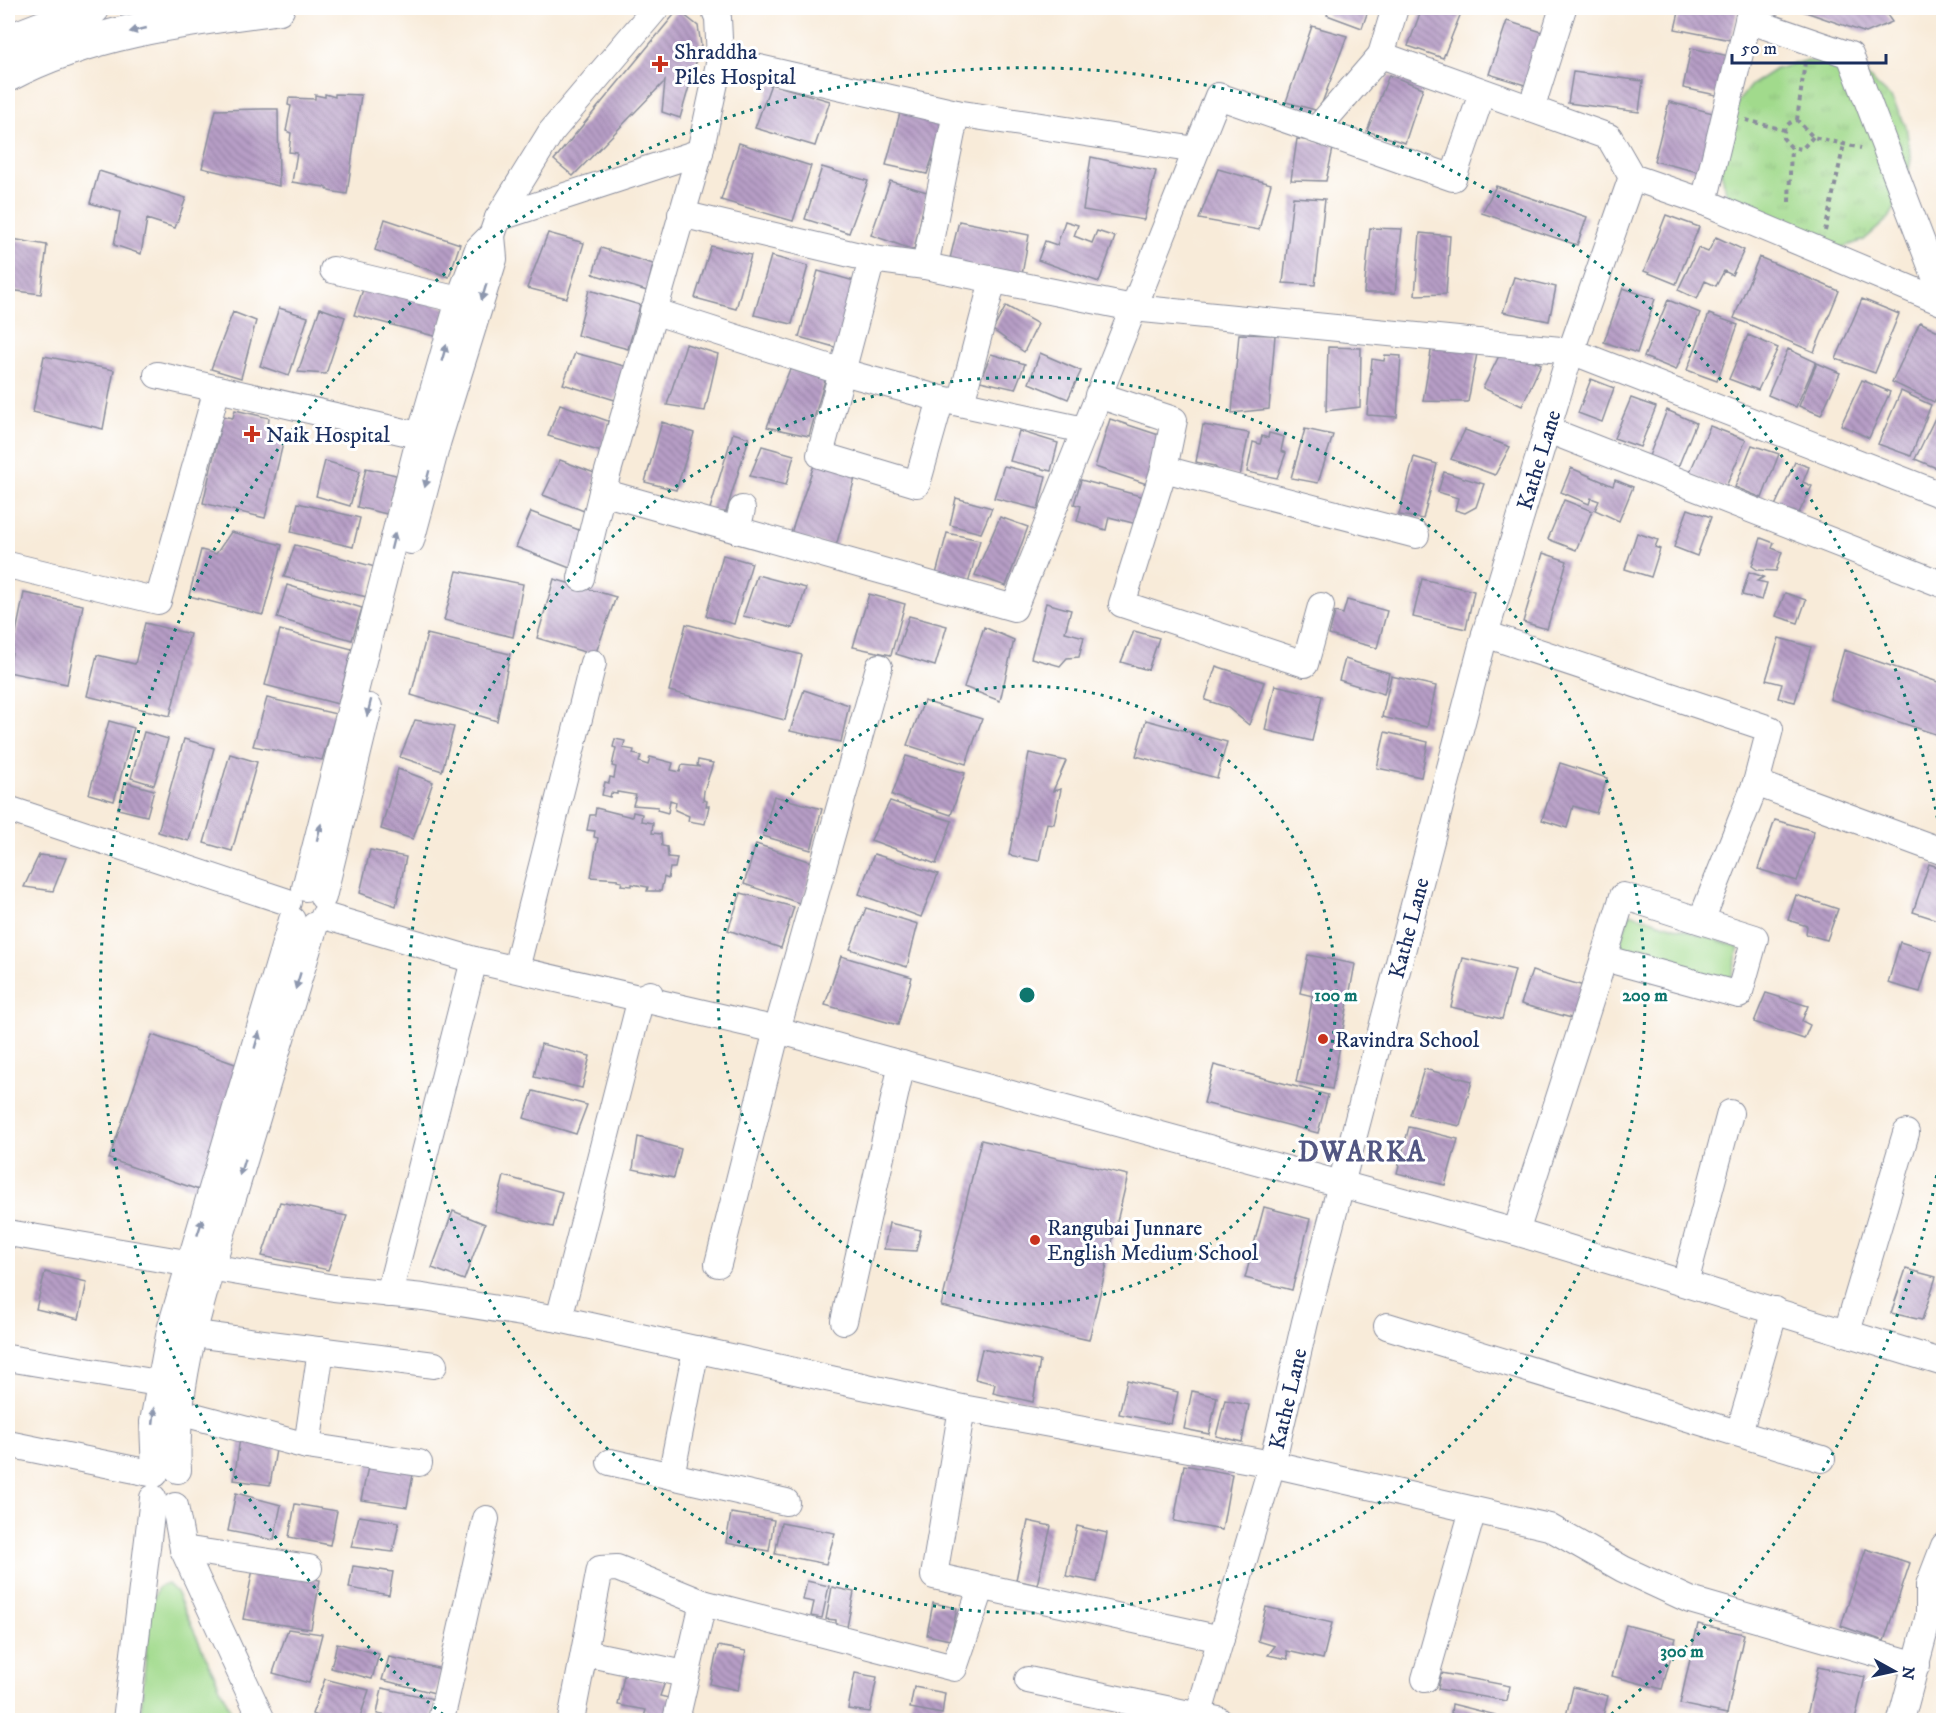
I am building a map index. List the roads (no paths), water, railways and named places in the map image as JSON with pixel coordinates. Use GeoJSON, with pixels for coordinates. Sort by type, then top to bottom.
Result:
{"type":"FeatureCollection","features":[{"type":"Feature","properties":{"kind":"highway"},"geometry":{"type":"LineString","coordinates":[[8,41],[93,8]]}},
{"type":"Feature","properties":{"kind":"highway"},"geometry":{"type":"LineString","coordinates":[[8,75],[100,39],[174,21],[278,8]]}},
{"type":"Feature","properties":{"kind":"street"},"geometry":{"type":"LineString","coordinates":[[262,1720],[183,1549],[165,1487],[153,1422],[158,1383],[201,1264],[308,908],[429,438],[459,300],[478,249],[495,227],[551,132],[656,8]]}},
{"type":"Feature","properties":{"kind":"street"},"geometry":{"type":"LineString","coordinates":[[1316,129],[1380,55],[1395,8]]}},
{"type":"Feature","properties":{"kind":"street"},"geometry":{"type":"LineString","coordinates":[[1531,109],[1563,8]]}},
{"type":"Feature","properties":{"kind":"street"},"geometry":{"type":"LineString","coordinates":[[581,578],[602,492],[700,152],[720,58],[719,11]]}},
{"type":"Feature","properties":{"kind":"street"},"geometry":{"type":"LineString","coordinates":[[1704,202],[1750,14],[1850,55],[1944,302]]}},
{"type":"Feature","properties":{"kind":"street"},"geometry":{"type":"LineString","coordinates":[[1380,55],[1610,137],[1632,177],[1704,202],[1944,302]]}},
{"type":"Feature","properties":{"kind":"street"},"geometry":{"type":"LineString","coordinates":[[720,58],[956,113],[1196,150]]}},
{"type":"Feature","properties":{"kind":"street"},"geometry":{"type":"LineString","coordinates":[[602,492],[740,519],[1014,608],[1218,96],[1453,178],[1482,93]]}},
{"type":"Feature","properties":{"kind":"street"},"geometry":{"type":"LineString","coordinates":[[924,266],[956,113]]}},
{"type":"Feature","properties":{"kind":"street"},"geometry":{"type":"LineString","coordinates":[[495,227],[700,152]]}},
{"type":"Feature","properties":{"kind":"street","name":"Kathe Lane"},"geometry":{"type":"LineString","coordinates":[[1204,1719],[1221,1639],[1272,1464],[1305,1322],[1485,634],[1571,351],[1632,177]]}},
{"type":"Feature","properties":{"kind":"street"},"geometry":{"type":"LineString","coordinates":[[681,214],[872,258],[924,266],[1133,308],[1571,351],[1944,496]]}},
{"type":"Feature","properties":{"kind":"street"},"geometry":{"type":"LineString","coordinates":[[429,438],[494,259],[495,227]]}},
{"type":"Feature","properties":{"kind":"street"},"geometry":{"type":"LineString","coordinates":[[872,258],[820,455],[917,484],[951,401],[993,280]]}},
{"type":"Feature","properties":{"kind":"street"},"geometry":{"type":"LineString","coordinates":[[333,270],[459,300]]}},
{"type":"Feature","properties":{"kind":"street"},"geometry":{"type":"LineString","coordinates":[[653,311],[843,372],[951,401],[1084,430]]}},
{"type":"Feature","properties":{"kind":"street"},"geometry":{"type":"LineString","coordinates":[[157,375],[429,438]]}},
{"type":"Feature","properties":{"kind":"street"},"geometry":{"type":"LineString","coordinates":[[8,565],[158,601],[217,388]]}},
{"type":"Feature","properties":{"kind":"street"},"geometry":{"type":"LineString","coordinates":[[1098,396],[1174,420],[1164,469],[1122,604],[1305,664],[1321,606]]}},
{"type":"Feature","properties":{"kind":"street"},"geometry":{"type":"LineString","coordinates":[[1548,430],[1944,585]]}},
{"type":"Feature","properties":{"kind":"street"},"geometry":{"type":"LineString","coordinates":[[1164,469],[1416,535]]}},
{"type":"Feature","properties":{"kind":"street"},"geometry":{"type":"LineString","coordinates":[[1485,634],[1770,729],[1756,783],[1701,921]]}},
{"type":"Feature","properties":{"kind":"street"},"geometry":{"type":"LineString","coordinates":[[516,969],[593,663]]}},
{"type":"Feature","properties":{"kind":"street"},"geometry":{"type":"LineString","coordinates":[[718,1264],[777,1030],[879,667]]}},
{"type":"Feature","properties":{"kind":"street"},"geometry":{"type":"LineString","coordinates":[[1756,783],[1944,852]]}},
{"type":"Feature","properties":{"kind":"street"},"geometry":{"type":"LineString","coordinates":[[8,813],[474,960],[645,996],[777,1030],[1342,1184],[1516,1232],[1944,1363]]}},
{"type":"Feature","properties":{"kind":"street"},"geometry":{"type":"LineString","coordinates":[[1516,1232],[1623,896],[1755,938],[1739,995],[1604,958]]}},
{"type":"Feature","properties":{"kind":"street"},"geometry":{"type":"LineString","coordinates":[[389,1294],[474,960]]}},
{"type":"Feature","properties":{"kind":"street"},"geometry":{"type":"LineString","coordinates":[[560,1319],[645,996]]}},
{"type":"Feature","properties":{"kind":"street"},"geometry":{"type":"LineString","coordinates":[[844,1321],[902,1064]]}},
{"type":"Feature","properties":{"kind":"street"},"geometry":{"type":"LineString","coordinates":[[1685,1283],[1730,1113]]}},
{"type":"Feature","properties":{"kind":"street"},"geometry":{"type":"LineString","coordinates":[[1847,1332],[1906,1133]]}},
{"type":"Feature","properties":{"kind":"street"},"geometry":{"type":"LineString","coordinates":[[8,1233],[334,1288],[560,1319],[962,1408],[1272,1464],[1549,1527],[1623,1569],[1690,1599],[1917,1665]]}},
{"type":"Feature","properties":{"kind":"street"},"geometry":{"type":"LineString","coordinates":[[126,1720],[178,1412],[195,1334],[201,1264]]}},
{"type":"Feature","properties":{"kind":"street"},"geometry":{"type":"LineString","coordinates":[[1738,1433],[1775,1310]]}},
{"type":"Feature","properties":{"kind":"street"},"geometry":{"type":"LineString","coordinates":[[1387,1326],[1822,1459]]}},
{"type":"Feature","properties":{"kind":"street"},"geometry":{"type":"LineString","coordinates":[[195,1334],[434,1365]]}},
{"type":"Feature","properties":{"kind":"street"},"geometry":{"type":"LineString","coordinates":[[670,1476],[696,1349]]}},
{"type":"Feature","properties":{"kind":"street"},"geometry":{"type":"LineString","coordinates":[[307,1446],[321,1350]]}},
{"type":"Feature","properties":{"kind":"street"},"geometry":{"type":"LineString","coordinates":[[8,1358],[158,1383]]}},
{"type":"Feature","properties":{"kind":"street"},"geometry":{"type":"LineString","coordinates":[[962,1408],[934,1576],[1221,1639]]}},
{"type":"Feature","properties":{"kind":"street"},"geometry":{"type":"LineString","coordinates":[[178,1412],[307,1446],[419,1463]]}},
{"type":"Feature","properties":{"kind":"street"},"geometry":{"type":"LineString","coordinates":[[8,1444],[165,1487]]}},
{"type":"Feature","properties":{"kind":"street"},"geometry":{"type":"LineString","coordinates":[[610,1462],[786,1502]]}},
{"type":"Feature","properties":{"kind":"street"},"geometry":{"type":"LineString","coordinates":[[1425,1679],[1473,1510]]}},
{"type":"Feature","properties":{"kind":"street"},"geometry":{"type":"LineString","coordinates":[[441,1720],[486,1519]]}},
{"type":"Feature","properties":{"kind":"street"},"geometry":{"type":"LineString","coordinates":[[1901,1720],[1917,1665],[1939,1613],[1929,1585],[1944,1546]]}},
{"type":"Feature","properties":{"kind":"street"},"geometry":{"type":"LineString","coordinates":[[183,1549],[309,1568]]}},
{"type":"Feature","properties":{"kind":"street"},"geometry":{"type":"LineString","coordinates":[[571,1720],[600,1569],[617,1568],[704,1603],[954,1668],[982,1586]]}},
{"type":"Feature","properties":{"kind":"street"},"geometry":{"type":"LineString","coordinates":[[676,1720],[704,1603]]}},
{"type":"Feature","properties":{"kind":"street"},"geometry":{"type":"LineString","coordinates":[[585,1653],[686,1674]]}},
{"type":"Feature","properties":{"kind":"street"},"geometry":{"type":"LineString","coordinates":[[1028,1680],[1204,1719]]}},
{"type":"Feature","properties":{"kind":"place","name":"Shraddha Piles Hospital"},"geometry":{"type":"Point","coordinates":[660,64]}},
{"type":"Feature","properties":{"kind":"place","name":"Naik Hospital"},"geometry":{"type":"Point","coordinates":[252,434]}},
{"type":"Feature","properties":{"kind":"place","name":"Ravindra School"},"geometry":{"type":"Point","coordinates":[1323,1039]}},
{"type":"Feature","properties":{"kind":"place","name":"Rangubai Junnare English Medium School"},"geometry":{"type":"Point","coordinates":[1035,1240]}},
{"type":"Feature","properties":{"kind":"district","name":"DWARKA"},"geometry":{"type":"Point","coordinates":[1362,1151]}}]}
